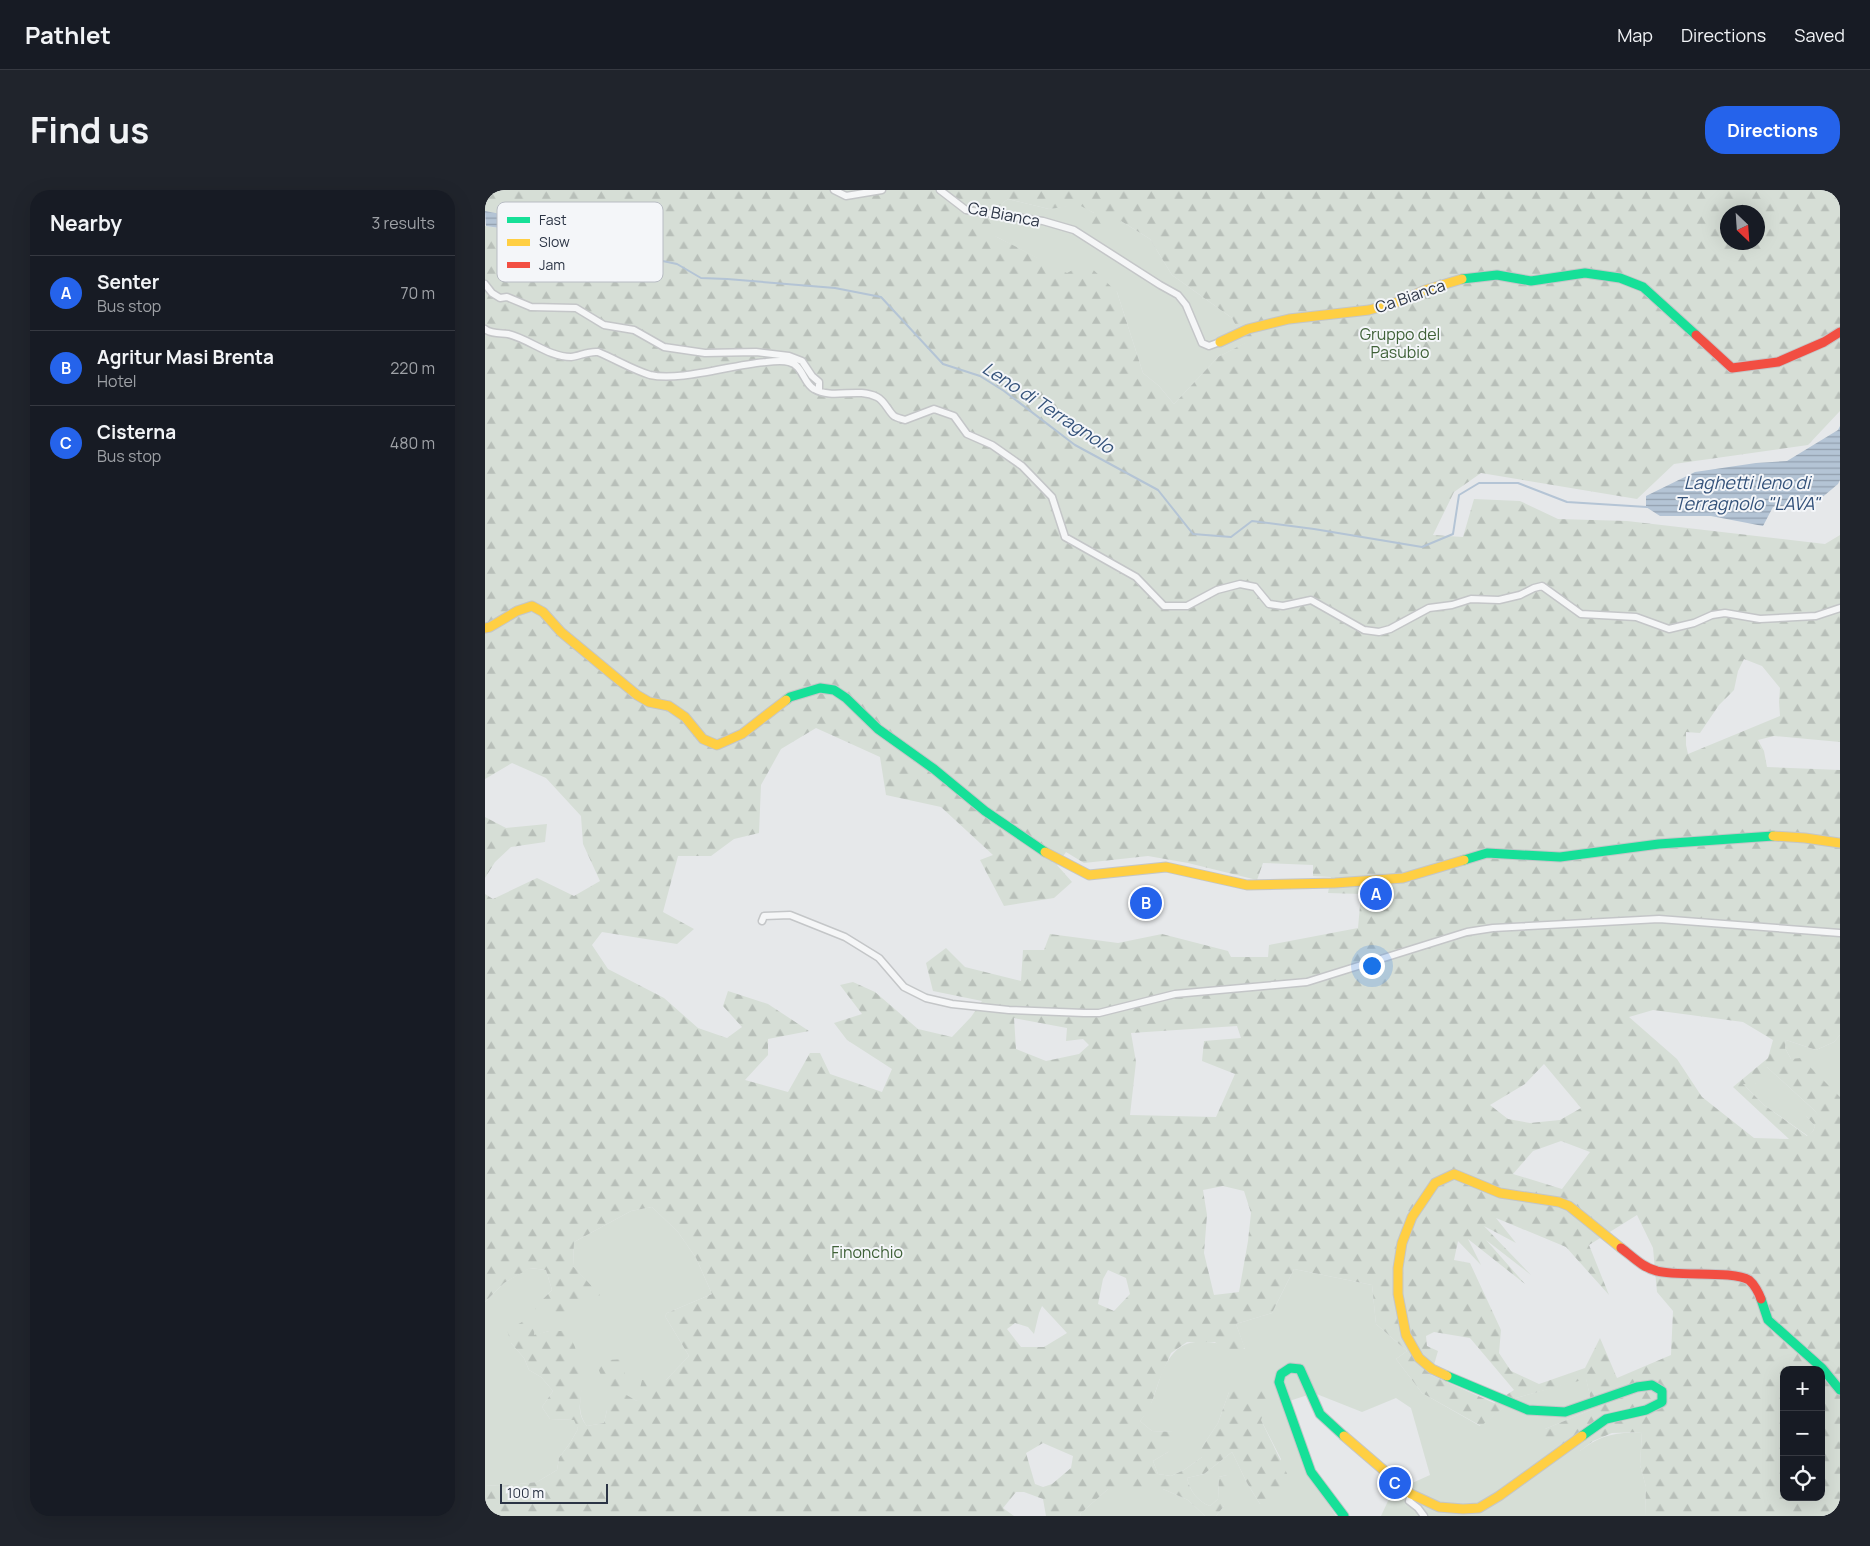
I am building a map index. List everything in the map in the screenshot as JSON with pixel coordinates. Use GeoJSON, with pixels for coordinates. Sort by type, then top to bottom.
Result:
{"type":"FeatureCollection","features":[{"type":"Feature","properties":{"kind":"street"},"geometry":{"type":"LineString","coordinates":[[834,190],[846,196],[882,190]]}},
{"type":"Feature","properties":{"kind":"street","name":"Ca Bianca"},"geometry":{"type":"LineString","coordinates":[[940,190],[966,210],[1043,221],[1074,230],[1178,295],[1186,305],[1202,342],[1209,346],[1248,330],[1289,320],[1369,310],[1398,302],[1425,290],[1462,279],[1497,275],[1531,281],[1585,273],[1619,278],[1643,287],[1732,368],[1778,362],[1824,342],[1840,332]]}},
{"type":"Feature","properties":{"kind":"street"},"geometry":{"type":"LineString","coordinates":[[485,284],[492,293],[500,298],[507,297],[531,307],[575,308],[604,325],[634,330],[664,347],[705,353],[756,352],[789,356],[802,361],[811,376],[819,382],[819,390]]}},
{"type":"Feature","properties":{"kind":"street"},"geometry":{"type":"LineString","coordinates":[[485,329],[488,332],[509,335],[557,354],[571,357],[598,352],[650,375],[676,376],[752,362],[791,362],[800,370],[810,386],[816,391],[819,390],[827,394],[861,393],[877,397],[894,416],[905,420],[934,409],[954,416],[967,434],[992,445],[1022,466],[1052,497],[1065,537],[1136,577],[1164,606],[1187,606],[1217,590],[1239,584],[1255,587],[1269,604],[1283,606],[1311,600],[1364,630],[1379,632],[1390,629],[1429,608],[1452,605],[1471,598],[1499,600],[1520,595],[1542,586],[1581,614],[1636,617],[1669,629],[1694,623],[1712,615],[1725,613],[1760,620],[1815,616],[1840,608]]}},
{"type":"Feature","properties":{"kind":"street"},"geometry":{"type":"LineString","coordinates":[[485,628],[491,627],[517,610],[532,606],[543,612],[561,632],[637,695],[649,702],[669,706],[685,717],[703,739],[717,745],[742,734],[789,697],[820,688],[834,690],[846,698],[878,729],[934,769],[985,811],[1054,858],[1089,875],[1166,867],[1247,885],[1335,883],[1403,878],[1487,853],[1560,857],[1659,844],[1768,836],[1805,838],[1840,843]]}},
{"type":"Feature","properties":{"kind":"street"},"geometry":{"type":"LineString","coordinates":[[762,920],[764,916],[791,915],[845,937],[879,958],[904,986],[926,998],[952,1004],[1009,1010],[1084,1014],[1099,1014],[1175,994],[1307,982],[1467,932],[1493,928],[1659,919],[1840,933]]}},
{"type":"Feature","properties":{"kind":"street"},"geometry":{"type":"LineString","coordinates":[[1344,1516],[1311,1472],[1279,1382],[1281,1374],[1290,1368],[1300,1369],[1306,1378],[1320,1414],[1352,1444],[1387,1473],[1395,1483],[1411,1494],[1439,1507],[1479,1508],[1499,1496],[1606,1419],[1646,1410],[1662,1402],[1662,1392],[1652,1385],[1637,1387],[1565,1412],[1528,1410],[1465,1385],[1432,1369],[1419,1358],[1406,1335],[1398,1294],[1398,1268],[1402,1243],[1412,1217],[1435,1183],[1454,1174],[1500,1193],[1559,1202],[1569,1206],[1643,1265],[1656,1271],[1729,1275],[1749,1280],[1758,1292],[1768,1320],[1822,1368],[1840,1390]]}},
{"type":"Feature","properties":{"kind":"street"},"geometry":{"type":"LineString","coordinates":[[1411,1494],[1409,1501],[1424,1516]]}},
{"type":"Feature","properties":{"kind":"green space"},"geometry":{"type":"Polygon","coordinates":[[[485,190],[1840,190],[1840,411],[1808,445],[1674,464],[1637,499],[1481,473],[1454,492],[1433,535],[1463,537],[1474,499],[1520,501],[1558,519],[1627,521],[1825,544],[1840,535],[1840,742],[1774,736],[1758,740],[1764,751],[1767,767],[1840,770],[1840,1035],[1834,1042],[1816,1050],[1786,1040],[1785,1048],[1791,1059],[1801,1058],[1840,1097],[1840,1516],[1645,1516],[1646,1487],[1640,1465],[1642,1432],[1612,1433],[1593,1441],[1580,1451],[1561,1460],[1533,1464],[1545,1451],[1545,1429],[1593,1409],[1586,1379],[1516,1398],[1481,1426],[1422,1393],[1396,1359],[1407,1351],[1376,1324],[1372,1285],[1294,1269],[1272,1313],[1236,1324],[1245,1348],[1228,1356],[1215,1342],[1187,1342],[1171,1353],[1149,1410],[1140,1421],[1152,1431],[1173,1432],[1180,1439],[1168,1452],[1153,1461],[1158,1474],[1171,1476],[1184,1470],[1202,1457],[1202,1447],[1218,1423],[1229,1392],[1262,1386],[1271,1391],[1261,1420],[1292,1484],[1260,1504],[1232,1452],[1204,1474],[1187,1478],[1195,1495],[1210,1506],[1218,1499],[1219,1477],[1227,1475],[1232,1484],[1224,1506],[1216,1516],[1205,1516],[1188,1500],[1163,1489],[1108,1489],[1080,1514],[1081,1516],[1046,1516],[1043,1499],[1024,1492],[1016,1492],[1003,1508],[1014,1516],[485,1516],[485,1485],[500,1486],[537,1482],[557,1470],[559,1458],[578,1429],[574,1420],[550,1419],[542,1407],[553,1391],[541,1377],[529,1370],[524,1358],[511,1343],[507,1330],[524,1321],[535,1324],[534,1335],[549,1331],[563,1331],[571,1340],[579,1361],[582,1381],[580,1408],[583,1420],[587,1426],[604,1423],[607,1410],[607,1389],[597,1366],[608,1360],[626,1359],[623,1393],[637,1401],[642,1380],[666,1380],[689,1356],[665,1316],[667,1313],[712,1294],[696,1258],[678,1232],[652,1207],[631,1211],[574,1242],[573,1266],[600,1295],[565,1314],[535,1309],[552,1290],[546,1270],[530,1268],[504,1283],[485,1302],[485,894],[493,899],[537,878],[574,896],[600,881],[583,844],[581,816],[546,778],[512,763],[485,779],[485,226],[497,228],[497,282],[663,282],[663,202],[497,202],[497,213],[485,211],[485,190]],[[1008,199],[995,209],[995,236],[1067,273],[1086,263],[1117,292],[1143,373],[1159,386],[1174,404],[1218,357],[1245,343],[1232,318],[1172,275],[1150,239],[1121,221],[1098,236],[1087,227],[1094,213],[1079,205],[1049,209],[1008,199]],[[1744,659],[1738,671],[1734,690],[1719,705],[1700,733],[1686,732],[1688,754],[1780,716],[1780,688],[1762,666],[1744,659]],[[816,728],[781,749],[761,785],[759,833],[734,839],[711,856],[678,856],[663,912],[694,929],[677,944],[602,932],[592,945],[608,969],[664,998],[698,1028],[727,1038],[742,1027],[723,1006],[728,991],[768,1004],[809,1031],[768,1039],[768,1055],[745,1080],[788,1092],[810,1053],[820,1053],[830,1074],[882,1092],[892,1069],[847,1040],[834,1023],[862,1014],[840,985],[853,982],[875,992],[918,1029],[952,1037],[971,1017],[982,1001],[933,991],[926,963],[946,948],[965,967],[1021,981],[1023,950],[1044,950],[1050,934],[1118,943],[1162,934],[1228,951],[1231,957],[1268,957],[1269,945],[1358,928],[1361,894],[1328,893],[1331,877],[1313,876],[1313,865],[1263,863],[1257,880],[1188,863],[1148,856],[1084,863],[1066,852],[1057,865],[1072,882],[1054,898],[1004,906],[980,860],[993,855],[941,807],[886,795],[880,757],[816,728]],[[1653,1010],[1629,1017],[1677,1059],[1702,1097],[1754,1138],[1789,1139],[1733,1087],[1768,1058],[1773,1040],[1743,1022],[1653,1010]],[[1014,1018],[1016,1049],[1046,1061],[1079,1054],[1089,1045],[1083,1039],[1066,1041],[1067,1028],[1014,1018]],[[1237,1026],[1131,1033],[1136,1062],[1130,1115],[1216,1117],[1235,1074],[1202,1061],[1204,1041],[1241,1038],[1237,1026]],[[1544,1064],[1525,1084],[1490,1105],[1508,1119],[1530,1123],[1560,1120],[1581,1108],[1544,1064]],[[1767,1067],[1765,1078],[1755,1084],[1743,1084],[1764,1105],[1807,1136],[1813,1131],[1815,1126],[1805,1115],[1823,1121],[1814,1110],[1767,1067]],[[1561,1141],[1533,1151],[1513,1174],[1562,1189],[1590,1152],[1561,1141]],[[1223,1186],[1203,1190],[1207,1215],[1204,1253],[1214,1295],[1239,1292],[1251,1213],[1244,1191],[1223,1186]],[[1637,1215],[1589,1245],[1609,1295],[1566,1247],[1496,1218],[1516,1243],[1484,1226],[1531,1275],[1486,1240],[1525,1284],[1468,1239],[1481,1265],[1458,1241],[1454,1260],[1470,1263],[1501,1330],[1499,1353],[1511,1371],[1539,1384],[1585,1368],[1600,1338],[1617,1378],[1671,1355],[1673,1311],[1657,1292],[1653,1248],[1637,1215]],[[1108,1270],[1103,1279],[1098,1304],[1114,1311],[1130,1294],[1126,1278],[1108,1270]],[[1042,1306],[1034,1334],[1028,1327],[1015,1323],[1007,1329],[1021,1347],[1044,1347],[1067,1333],[1042,1306]],[[1434,1332],[1426,1336],[1427,1346],[1438,1351],[1431,1375],[1494,1403],[1514,1390],[1470,1338],[1434,1332]],[[1043,1443],[1026,1453],[1035,1484],[1043,1487],[1052,1484],[1071,1468],[1073,1456],[1043,1443]]]}},
{"type":"Feature","properties":{"kind":"green space"},"geometry":{"type":"Polygon","coordinates":[[[1008,199],[1049,209],[1079,204],[1094,213],[1121,221],[1150,239],[1172,275],[1232,318],[1246,343],[1218,357],[1174,404],[1159,386],[1143,373],[1117,292],[1067,274],[995,236],[995,209],[1008,199]]]}},
{"type":"Feature","properties":{"kind":"green space"},"geometry":{"type":"Polygon","coordinates":[[[485,817],[506,828],[547,824],[545,842],[511,847],[495,862],[485,878],[485,817]]]}},
{"type":"Feature","properties":{"kind":"green space"},"geometry":{"type":"Polygon","coordinates":[[[1840,1035],[1840,1097],[1791,1059],[1785,1048],[1786,1040],[1816,1050],[1834,1042],[1840,1035]]]}},
{"type":"Feature","properties":{"kind":"green space"},"geometry":{"type":"Polygon","coordinates":[[[1767,1067],[1825,1122],[1806,1116],[1815,1126],[1808,1136],[1764,1105],[1743,1084],[1755,1084],[1767,1067]]]}},
{"type":"Feature","properties":{"kind":"green space"},"geometry":{"type":"Polygon","coordinates":[[[652,1207],[678,1232],[696,1258],[712,1294],[667,1313],[665,1316],[689,1356],[666,1380],[637,1401],[607,1389],[607,1410],[604,1423],[587,1426],[581,1412],[582,1385],[579,1373],[549,1331],[511,1343],[524,1358],[529,1370],[541,1377],[553,1391],[542,1407],[550,1419],[575,1420],[578,1429],[559,1458],[557,1470],[537,1482],[500,1486],[485,1485],[485,1302],[504,1283],[529,1268],[546,1270],[552,1290],[543,1299],[599,1295],[573,1266],[574,1242],[631,1211],[652,1207]]]}},
{"type":"Feature","properties":{"kind":"green space"},"geometry":{"type":"Polygon","coordinates":[[[1294,1269],[1372,1285],[1376,1324],[1407,1351],[1396,1359],[1422,1393],[1480,1426],[1516,1398],[1586,1378],[1593,1409],[1545,1429],[1580,1451],[1602,1438],[1624,1433],[1642,1432],[1640,1465],[1646,1487],[1645,1516],[1381,1516],[1388,1501],[1410,1484],[1430,1475],[1411,1408],[1396,1398],[1362,1412],[1314,1393],[1283,1403],[1308,1472],[1336,1516],[1216,1516],[1224,1506],[1227,1475],[1219,1477],[1218,1499],[1210,1506],[1195,1495],[1187,1478],[1204,1474],[1232,1452],[1260,1504],[1281,1459],[1261,1420],[1229,1392],[1218,1423],[1202,1447],[1202,1457],[1184,1470],[1171,1476],[1158,1474],[1153,1461],[1168,1452],[1173,1432],[1152,1431],[1140,1421],[1149,1408],[1165,1367],[1172,1355],[1181,1347],[1190,1343],[1201,1342],[1245,1349],[1236,1324],[1272,1313],[1294,1269]]]}},
{"type":"Feature","properties":{"kind":"green space"},"geometry":{"type":"Polygon","coordinates":[[[1108,1489],[1163,1489],[1188,1500],[1205,1516],[1081,1516],[1080,1514],[1108,1489]]]}},
{"type":"Feature","properties":{"kind":"water"},"geometry":{"type":"Polygon","coordinates":[[[485,211],[497,213],[497,228],[486,226],[485,211]]]}},
{"type":"Feature","properties":{"kind":"water","name":"Laghetti leno di Terragnolo \"LAVA\""},"geometry":{"type":"Polygon","coordinates":[[[1840,426],[1840,480],[1838,484],[1813,505],[1773,507],[1763,526],[1711,516],[1660,516],[1646,507],[1646,496],[1695,472],[1756,463],[1787,461],[1838,430],[1840,426]]]}},
{"type":"Feature","properties":{"kind":"waterway","name":"Leno di Terragnolo"},"geometry":{"type":"LineString","coordinates":[[663,261],[677,264],[701,278],[835,288],[881,297],[943,364],[980,376],[1004,391],[1075,445],[1158,490],[1193,534],[1231,537],[1252,521],[1422,547],[1453,534],[1459,495],[1479,483],[1518,483],[1567,502],[1647,507]]}},
{"type":"Feature","properties":{"kind":"traffic: fast"},"geometry":{"type":"LineString","coordinates":[[1462,279],[1497,275],[1531,281],[1585,273],[1620,278],[1643,287],[1696,335]]}},
{"type":"Feature","properties":{"kind":"traffic: fast"},"geometry":{"type":"LineString","coordinates":[[786,700],[820,688],[834,690],[846,698],[878,729],[934,769],[985,811],[1045,852]]}},
{"type":"Feature","properties":{"kind":"traffic: fast"},"geometry":{"type":"LineString","coordinates":[[1464,860],[1487,853],[1560,857],[1659,844],[1773,836]]}},
{"type":"Feature","properties":{"kind":"traffic: fast"},"geometry":{"type":"LineString","coordinates":[[1761,1299],[1768,1320],[1822,1368],[1840,1390]]}},
{"type":"Feature","properties":{"kind":"traffic: fast"},"geometry":{"type":"LineString","coordinates":[[1344,1436],[1320,1414],[1300,1369],[1290,1368],[1281,1374],[1279,1382],[1311,1472],[1344,1516]]}},
{"type":"Feature","properties":{"kind":"traffic: fast"},"geometry":{"type":"LineString","coordinates":[[1447,1376],[1528,1410],[1565,1412],[1637,1387],[1652,1385],[1662,1391],[1662,1402],[1646,1410],[1606,1419],[1582,1436]]}},
{"type":"Feature","properties":{"kind":"traffic: slow"},"geometry":{"type":"LineString","coordinates":[[1220,342],[1248,329],[1289,319],[1369,310],[1398,302],[1425,290],[1462,279]]}},
{"type":"Feature","properties":{"kind":"traffic: slow"},"geometry":{"type":"LineString","coordinates":[[485,628],[517,611],[532,606],[543,612],[561,632],[637,695],[649,702],[669,706],[685,717],[703,739],[717,745],[742,734],[786,700]]}},
{"type":"Feature","properties":{"kind":"traffic: slow"},"geometry":{"type":"LineString","coordinates":[[1773,836],[1840,843]]}},
{"type":"Feature","properties":{"kind":"traffic: slow"},"geometry":{"type":"LineString","coordinates":[[1045,852],[1089,875],[1166,867],[1247,885],[1335,883],[1403,878],[1464,860]]}},
{"type":"Feature","properties":{"kind":"traffic: slow"},"geometry":{"type":"LineString","coordinates":[[1447,1376],[1432,1369],[1419,1358],[1406,1335],[1398,1294],[1398,1268],[1402,1243],[1412,1217],[1435,1183],[1454,1174],[1500,1193],[1559,1202],[1569,1206],[1621,1248]]}},
{"type":"Feature","properties":{"kind":"traffic: slow"},"geometry":{"type":"LineString","coordinates":[[1344,1436],[1387,1473],[1395,1483],[1411,1494],[1439,1507],[1463,1509],[1479,1508],[1499,1496],[1582,1436]]}},
{"type":"Feature","properties":{"kind":"traffic: jam"},"geometry":{"type":"LineString","coordinates":[[1696,335],[1732,368],[1778,362],[1824,342],[1840,332]]}},
{"type":"Feature","properties":{"kind":"traffic: jam"},"geometry":{"type":"LineString","coordinates":[[1621,1248],[1642,1265],[1657,1271],[1741,1277],[1751,1282],[1761,1299]]}},
{"type":"Feature","properties":{"kind":"place","name":"Senter"},"geometry":{"type":"Point","coordinates":[1376,894]}},
{"type":"Feature","properties":{"kind":"place","name":"Agritur Masi Brenta"},"geometry":{"type":"Point","coordinates":[1146,903]}},
{"type":"Feature","properties":{"kind":"place","name":"Cisterna"},"geometry":{"type":"Point","coordinates":[1395,1483]}},
{"type":"Feature","properties":{"kind":"park label","name":"Gruppo del Pasubio"},"geometry":{"type":"Point","coordinates":[1400,343]}},
{"type":"Feature","properties":{"kind":"park label","name":"Finonchio"},"geometry":{"type":"Point","coordinates":[867,1252]}}]}
